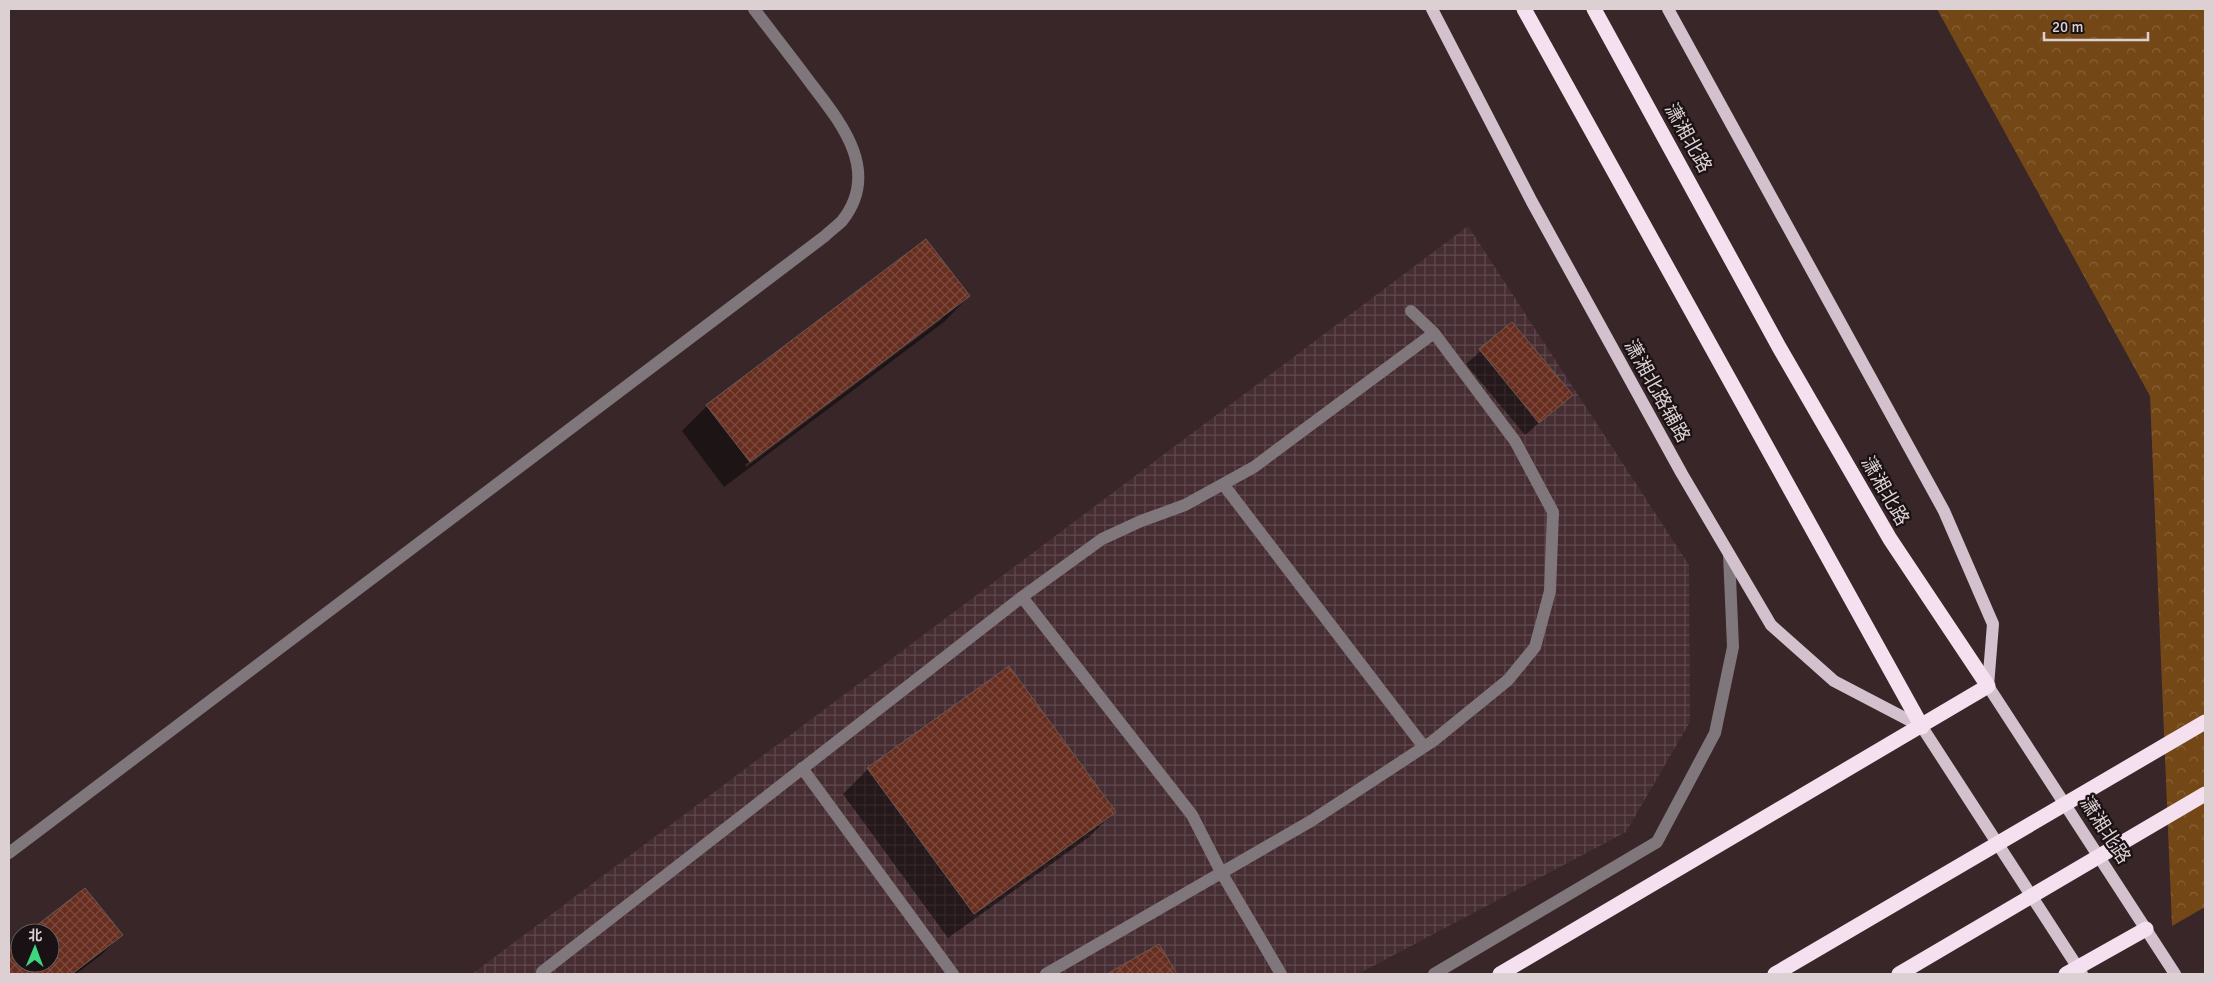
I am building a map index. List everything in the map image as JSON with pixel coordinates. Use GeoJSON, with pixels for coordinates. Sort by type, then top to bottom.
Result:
{"type":"FeatureCollection","features":[{"type":"Feature","properties":{"kind":"highway"},"geometry":{"type":"LineString","coordinates":[[1524,9],[1922,727]]}},
{"type":"Feature","properties":{"kind":"highway","name":"潇湘北路"},"geometry":{"type":"LineString","coordinates":[[1594,9],[1779,347],[1880,522],[1988,686]]}},
{"type":"Feature","properties":{"kind":"highway"},"geometry":{"type":"LineString","coordinates":[[1500,974],[1922,727],[1988,686]]}},
{"type":"Feature","properties":{"kind":"highway"},"geometry":{"type":"LineString","coordinates":[[1775,974],[2205,722]]}},
{"type":"Feature","properties":{"kind":"highway"},"geometry":{"type":"LineString","coordinates":[[1899,974],[2205,794]]}},
{"type":"Feature","properties":{"kind":"highway"},"geometry":{"type":"LineString","coordinates":[[2075,972],[2146,929]]}},
{"type":"Feature","properties":{"kind":"main road","name":"潇湘北路辅路"},"geometry":{"type":"LineString","coordinates":[[1432,9],[1536,210],[1682,474],[1772,625],[1834,681],[1922,727]]}},
{"type":"Feature","properties":{"kind":"main road"},"geometry":{"type":"LineString","coordinates":[[1668,9],[1944,511],[1993,624],[1988,686]]}},
{"type":"Feature","properties":{"kind":"main road","name":"潇湘北路"},"geometry":{"type":"LineString","coordinates":[[1988,686],[2175,974]]}},
{"type":"Feature","properties":{"kind":"main road"},"geometry":{"type":"LineString","coordinates":[[1922,727],[2075,972]]}},
{"type":"Feature","properties":{"kind":"street"},"geometry":{"type":"LineString","coordinates":[[9,854],[825,236],[842,221],[853,201],[858,186],[855,154],[848,136],[833,113],[754,9]]}},
{"type":"Feature","properties":{"kind":"street"},"geometry":{"type":"LineString","coordinates":[[1046,974],[1311,821],[1424,747],[1508,680],[1535,647],[1550,592],[1553,512],[1515,441],[1434,332],[1411,311]]}},
{"type":"Feature","properties":{"kind":"street"},"geometry":{"type":"LineString","coordinates":[[542,972],[1022,597],[1102,540],[1141,521],[1185,505],[1254,467],[1434,332]]}},
{"type":"Feature","properties":{"kind":"street"},"geometry":{"type":"LineString","coordinates":[[1223,484],[1424,747]]}},
{"type":"Feature","properties":{"kind":"street"},"geometry":{"type":"LineString","coordinates":[[1434,974],[1658,842],[1715,732],[1734,647],[1729,554]]}},
{"type":"Feature","properties":{"kind":"street"},"geometry":{"type":"LineString","coordinates":[[1022,597],[1192,815],[1221,872],[1281,974]]}},
{"type":"Feature","properties":{"kind":"street"},"geometry":{"type":"LineString","coordinates":[[802,768],[954,974]]}},
{"type":"Feature","properties":{"kind":"shaded area"},"geometry":{"type":"Polygon","coordinates":[[[1468,226],[1689,565],[1690,722],[1626,832],[1358,974],[472,974],[1468,226]]]}},
{"type":"Feature","properties":{"kind":"green space"},"geometry":{"type":"Polygon","coordinates":[[[1937,9],[2205,9],[2205,907],[2172,926],[2150,396],[1937,9]]]}},
{"type":"Feature","properties":{"kind":"building"},"geometry":{"type":"Polygon","coordinates":[[[926,239],[970,296],[750,462],[706,405],[926,239]]]}},
{"type":"Feature","properties":{"kind":"building"},"geometry":{"type":"Polygon","coordinates":[[[1512,322],[1573,395],[1539,423],[1479,349],[1512,322]]]}},
{"type":"Feature","properties":{"kind":"building"},"geometry":{"type":"Polygon","coordinates":[[[1009,666],[1116,812],[974,914],[867,768],[1009,666]]]}},
{"type":"Feature","properties":{"kind":"building"},"geometry":{"type":"Polygon","coordinates":[[[85,888],[123,935],[72,974],[9,974],[10,946],[10,973],[60,973],[60,923],[40,923],[85,888]]]}},
{"type":"Feature","properties":{"kind":"building"},"geometry":{"type":"Polygon","coordinates":[[[1159,944],[1177,974],[1107,974],[1159,944]]]}}]}
